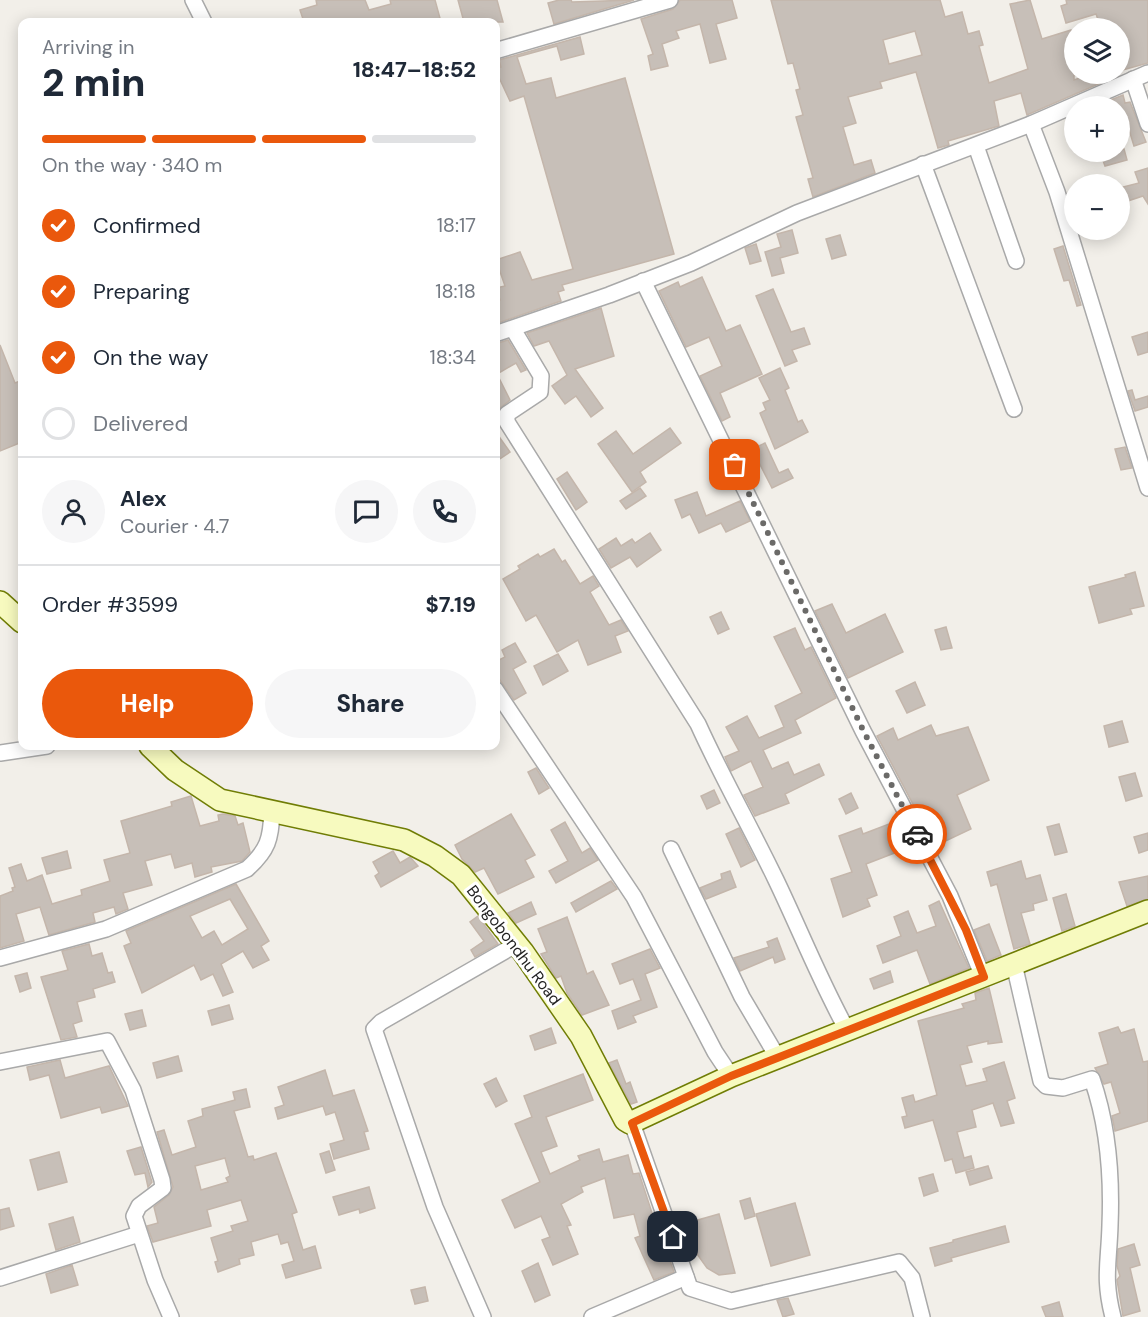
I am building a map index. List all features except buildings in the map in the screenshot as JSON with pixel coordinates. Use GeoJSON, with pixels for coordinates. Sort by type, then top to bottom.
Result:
{"type":"FeatureCollection","features":[{"type":"Feature","properties":{"kind":"street"},"geometry":{"type":"LineString","coordinates":[[193,0],[202,18]]}},
{"type":"Feature","properties":{"kind":"street"},"geometry":{"type":"LineString","coordinates":[[500,50],[669,0]]}},
{"type":"Feature","properties":{"kind":"street"},"geometry":{"type":"LineString","coordinates":[[500,333],[691,263],[797,213],[976,146],[1148,73]]}},
{"type":"Feature","properties":{"kind":"street"},"geometry":{"type":"LineString","coordinates":[[1133,79],[1148,124]]}},
{"type":"Feature","properties":{"kind":"street"},"geometry":{"type":"LineString","coordinates":[[1031,124],[1058,192],[1148,488]]}},
{"type":"Feature","properties":{"kind":"street"},"geometry":{"type":"LineString","coordinates":[[976,146],[1016,261]]}},
{"type":"Feature","properties":{"kind":"street"},"geometry":{"type":"LineString","coordinates":[[923,164],[1014,409]]}},
{"type":"Feature","properties":{"kind":"street"},"geometry":{"type":"LineString","coordinates":[[643,281],[863,730],[950,896],[984,977]]}},
{"type":"Feature","properties":{"kind":"street"},"geometry":{"type":"LineString","coordinates":[[513,329],[541,376],[540,392],[507,414],[507,422],[698,724],[721,776],[777,881],[821,982],[847,1030]]}},
{"type":"Feature","properties":{"kind":"street"},"geometry":{"type":"LineString","coordinates":[[0,602],[18,615]]}},
{"type":"Feature","properties":{"kind":"street"},"geometry":{"type":"LineString","coordinates":[[500,696],[634,897],[715,1052],[731,1076]]}},
{"type":"Feature","properties":{"kind":"street"},"geometry":{"type":"LineString","coordinates":[[0,753],[20,750]]}},
{"type":"Feature","properties":{"kind":"street","name":"Bongobondhu Road"},"geometry":{"type":"LineString","coordinates":[[154,750],[175,770],[220,800],[404,840],[435,856],[461,875],[517,944],[581,1036],[625,1120],[632,1123],[686,1277]]}},
{"type":"Feature","properties":{"kind":"street"},"geometry":{"type":"LineString","coordinates":[[0,958],[106,929],[247,869],[264,854],[271,831],[272,811]]}},
{"type":"Feature","properties":{"kind":"street"},"geometry":{"type":"LineString","coordinates":[[671,849],[732,978],[778,1058]]}},
{"type":"Feature","properties":{"kind":"street"},"geometry":{"type":"LineString","coordinates":[[632,1123],[731,1076],[1148,911]]}},
{"type":"Feature","properties":{"kind":"street"},"geometry":{"type":"LineString","coordinates":[[483,1317],[435,1208],[374,1029],[381,1022],[517,944]]}},
{"type":"Feature","properties":{"kind":"street"},"geometry":{"type":"LineString","coordinates":[[1014,964],[1041,1081],[1046,1086],[1063,1088],[1092,1079],[1096,1091],[1108,1148],[1110,1226],[1105,1264],[1107,1291],[1113,1317]]}},
{"type":"Feature","properties":{"kind":"street"},"geometry":{"type":"LineString","coordinates":[[0,1062],[107,1041],[133,1090],[163,1188],[139,1206],[134,1216],[171,1317]]}},
{"type":"Feature","properties":{"kind":"street"},"geometry":{"type":"LineString","coordinates":[[0,1278],[139,1234]]}},
{"type":"Feature","properties":{"kind":"street"},"geometry":{"type":"LineString","coordinates":[[592,1317],[686,1277],[690,1288],[730,1301],[899,1262],[912,1278],[922,1317]]}},
{"type":"Feature","properties":{"kind":"way so far"},"geometry":{"type":"LineString","coordinates":[[735,465],[863,730],[917,834]]}},
{"type":"Feature","properties":{"kind":"route"},"geometry":{"type":"LineString","coordinates":[[673,1237],[632,1123],[731,1076],[984,977],[966,930],[917,834]]}}]}
